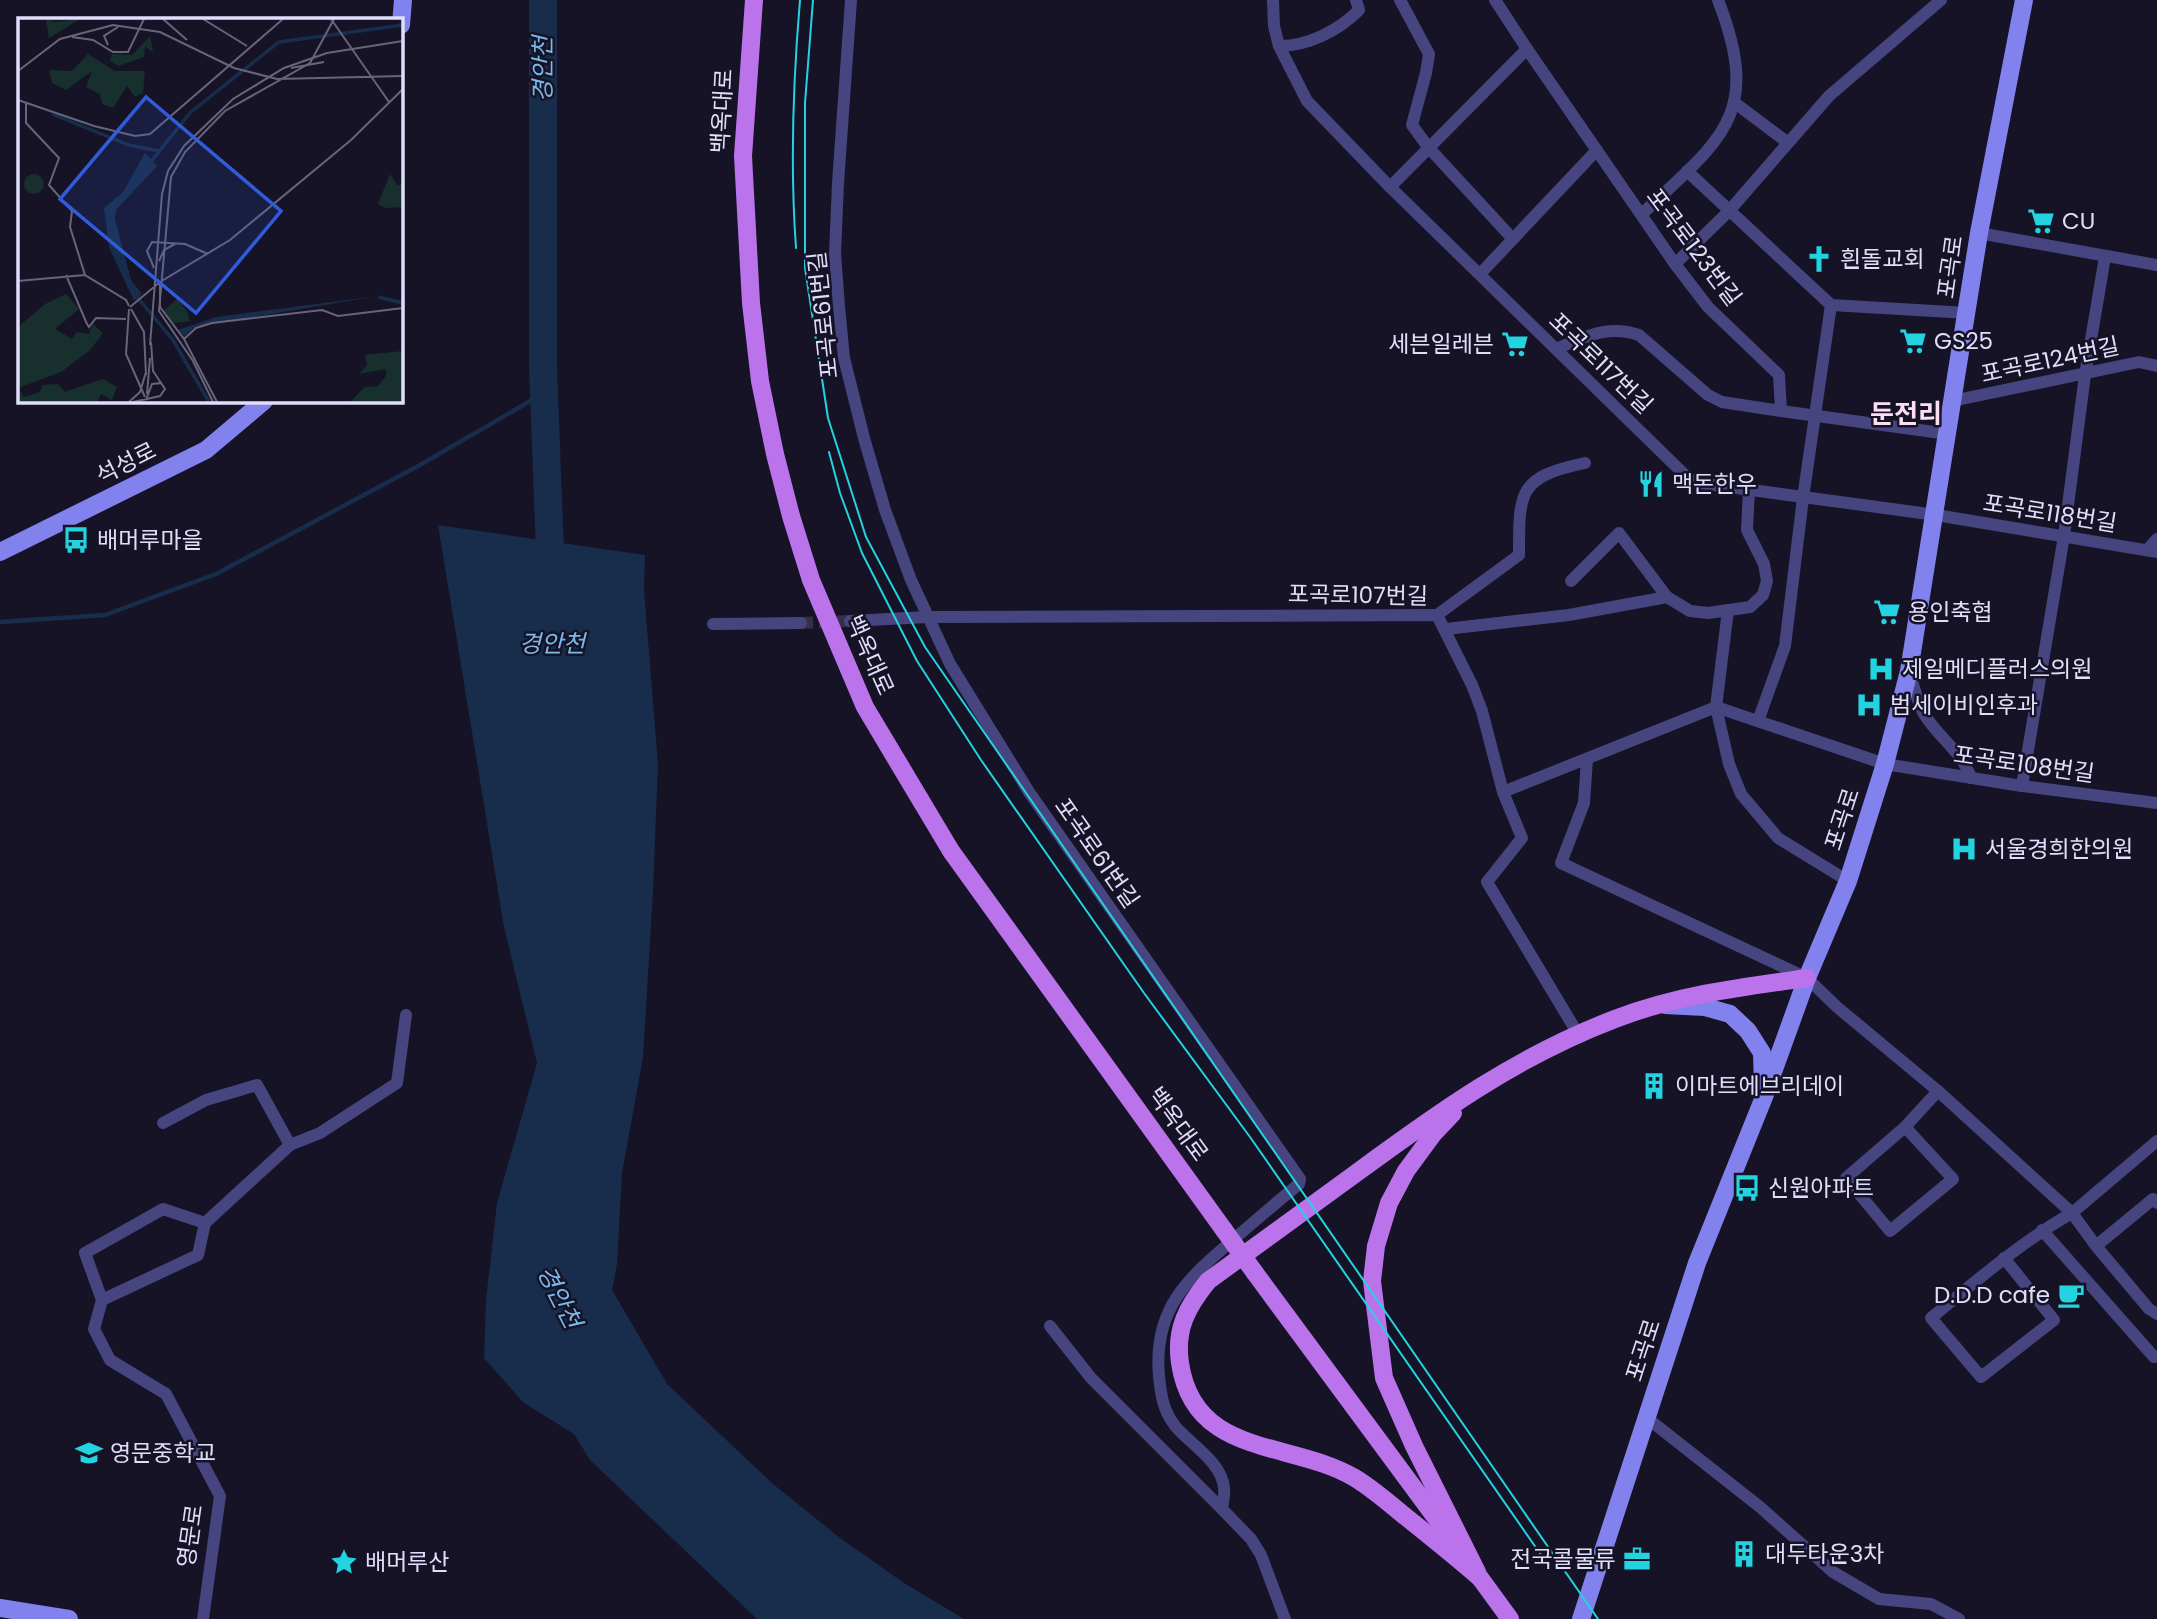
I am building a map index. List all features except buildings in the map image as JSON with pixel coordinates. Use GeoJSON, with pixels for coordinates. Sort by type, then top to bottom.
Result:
{"type":"FeatureCollection","features":[{"type":"Feature","properties":{"kind":"main road","name":"백옥대로"},"geometry":{"type":"LineString","coordinates":[[754,0],[743,156],[751,303],[760,381],[772,442],[811,580],[865,707],[951,850],[1255,1273],[1480,1578]]}},
{"type":"Feature","properties":{"kind":"main road"},"geometry":{"type":"LineString","coordinates":[[1480,1578],[1355,1478],[1322,1463],[1231,1436],[1211,1424],[1194,1404],[1183,1379],[1178,1349],[1182,1322],[1191,1302],[1208,1281],[1480,1085],[1578,1034],[1658,1005],[1723,989],[1807,978]]}},
{"type":"Feature","properties":{"kind":"main road"},"geometry":{"type":"LineString","coordinates":[[1480,1085],[1434,1133],[1406,1171],[1389,1203],[1376,1246],[1372,1281],[1384,1378],[1414,1446],[1480,1578],[1510,1619]]}},
{"type":"Feature","properties":{"kind":"street"},"geometry":{"type":"LineString","coordinates":[[402,18],[403,0]]}},
{"type":"Feature","properties":{"kind":"street","name":"포곡로61번길"},"geometry":{"type":"LineString","coordinates":[[851,0],[835,254],[844,358],[885,510],[927,617],[950,664],[1029,792],[1300,1179],[1299,1184],[1191,1277],[1174,1297],[1162,1329],[1158,1366],[1165,1412],[1220,1475],[1224,1488],[1222,1509]]}},
{"type":"Feature","properties":{"kind":"street","name":"포곡로117번길"},"geometry":{"type":"LineString","coordinates":[[1273,0],[1274,26],[1279,46],[1307,101],[1390,187],[1689,479],[1803,498],[1936,515]]}},
{"type":"Feature","properties":{"kind":"street"},"geometry":{"type":"LineString","coordinates":[[1279,46],[1296,46],[1310,42],[1350,20],[1359,10],[1356,0]]}},
{"type":"Feature","properties":{"kind":"street","name":"포곡로123번길"},"geometry":{"type":"LineString","coordinates":[[1495,0],[1675,264],[1708,307],[1779,375],[1781,411]]}},
{"type":"Feature","properties":{"kind":"street"},"geometry":{"type":"LineString","coordinates":[[1642,214],[1708,152],[1726,128],[1735,103],[1736,63],[1730,32],[1718,0]]}},
{"type":"Feature","properties":{"kind":"street"},"geometry":{"type":"LineString","coordinates":[[1675,264],[1729,211],[1829,96],[1941,0]]}},
{"type":"Feature","properties":{"kind":"street"},"geometry":{"type":"LineString","coordinates":[[1404,1],[1429,54],[1412,125],[1428,147],[1512,238]]}},
{"type":"Feature","properties":{"kind":"street","name":"포곡로"},"geometry":{"type":"LineString","coordinates":[[1585,1616],[1697,1263],[1807,978],[1848,881],[1885,764],[1909,671],[2019,1]]}},
{"type":"Feature","properties":{"kind":"street"},"geometry":{"type":"LineString","coordinates":[[1390,187],[1527,49]]}},
{"type":"Feature","properties":{"kind":"street"},"geometry":{"type":"LineString","coordinates":[[1735,103],[1787,142]]}},
{"type":"Feature","properties":{"kind":"street"},"geometry":{"type":"LineString","coordinates":[[1480,274],[1597,150]]}},
{"type":"Feature","properties":{"kind":"street"},"geometry":{"type":"LineString","coordinates":[[1687,171],[1831,305],[1968,313]]}},
{"type":"Feature","properties":{"kind":"street"},"geometry":{"type":"LineString","coordinates":[[1979,233],[2157,265]]}},
{"type":"Feature","properties":{"kind":"street"},"geometry":{"type":"LineString","coordinates":[[2022,786],[2064,536],[2085,376],[2105,257]]}},
{"type":"Feature","properties":{"kind":"street"},"geometry":{"type":"LineString","coordinates":[[1758,722],[1785,646],[1831,305]]}},
{"type":"Feature","properties":{"kind":"street"},"geometry":{"type":"LineString","coordinates":[[1556,349],[1597,332],[1625,330],[1639,335],[1708,395],[1722,402],[1948,434]]}},
{"type":"Feature","properties":{"kind":"street","name":"포곡로124번길"},"geometry":{"type":"LineString","coordinates":[[1952,401],[2085,376],[2139,362],[2157,366]]}},
{"type":"Feature","properties":{"kind":"street","name":"석성로"},"geometry":{"type":"LineString","coordinates":[[0,552],[205,450],[263,402]]}},
{"type":"Feature","properties":{"kind":"street"},"geometry":{"type":"LineString","coordinates":[[1437,615],[1520,555],[1519,510],[1524,495],[1538,480],[1553,469],[1585,463]]}},
{"type":"Feature","properties":{"kind":"street"},"geometry":{"type":"LineString","coordinates":[[1571,581],[1619,533],[1667,597],[1690,611],[1708,613],[1750,607],[1763,595],[1767,581],[1764,564],[1746,530],[1749,490]]}},
{"type":"Feature","properties":{"kind":"street","name":"포곡로118번길"},"geometry":{"type":"LineString","coordinates":[[1936,515],[2152,551]]}},
{"type":"Feature","properties":{"kind":"street"},"geometry":{"type":"LineString","coordinates":[[2152,551],[2157,539]]}},
{"type":"Feature","properties":{"kind":"street"},"geometry":{"type":"LineString","coordinates":[[1446,629],[1569,615],[1667,597]]}},
{"type":"Feature","properties":{"kind":"street"},"geometry":{"type":"LineString","coordinates":[[1727,610],[1716,707],[1729,764],[1741,794],[1756,816],[1778,838],[1848,881]]}},
{"type":"Feature","properties":{"kind":"street","name":"포곡로107번길"},"geometry":{"type":"LineString","coordinates":[[850,621],[927,617],[1437,615],[1446,629],[1482,711],[1503,792],[1522,838],[1487,881],[1578,1034]]}},
{"type":"Feature","properties":{"kind":"street"},"geometry":{"type":"LineString","coordinates":[[713,624],[801,623]]}},
{"type":"Feature","properties":{"kind":"street"},"geometry":{"type":"LineString","coordinates":[[1909,671],[1923,712],[1940,736],[1967,765],[1971,778]]}},
{"type":"Feature","properties":{"kind":"street"},"geometry":{"type":"LineString","coordinates":[[1503,792],[1716,707],[1885,764]]}},
{"type":"Feature","properties":{"kind":"street"},"geometry":{"type":"LineString","coordinates":[[1587,759],[1584,803],[1561,863],[1807,978],[1837,1007],[1938,1091],[2072,1213],[2149,1309],[2157,1314]]}},
{"type":"Feature","properties":{"kind":"street","name":"포곡로108번길"},"geometry":{"type":"LineString","coordinates":[[1885,764],[2022,786],[2157,803]]}},
{"type":"Feature","properties":{"kind":"street"},"geometry":{"type":"LineString","coordinates":[[1658,1005],[1705,1007],[1730,1014],[1748,1031],[1762,1053],[1763,1097]]}},
{"type":"Feature","properties":{"kind":"street"},"geometry":{"type":"LineString","coordinates":[[102,1300],[198,1255],[205,1223],[290,1145],[320,1133],[397,1083],[406,1015]]}},
{"type":"Feature","properties":{"kind":"street"},"geometry":{"type":"LineString","coordinates":[[163,1123],[206,1100],[257,1085],[290,1145]]}},
{"type":"Feature","properties":{"kind":"street"},"geometry":{"type":"LineString","coordinates":[[1905,1127],[1953,1180],[1890,1231],[1846,1178],[1905,1127],[1938,1091]]}},
{"type":"Feature","properties":{"kind":"street"},"geometry":{"type":"LineString","coordinates":[[2004,1258],[2054,1320],[1981,1377],[1931,1318],[2004,1258],[2042,1230],[2072,1213],[2157,1141]]}},
{"type":"Feature","properties":{"kind":"street"},"geometry":{"type":"LineString","coordinates":[[2096,1246],[2154,1199],[2157,1203]]}},
{"type":"Feature","properties":{"kind":"street","name":"영문로"},"geometry":{"type":"LineString","coordinates":[[203,1619],[220,1496],[166,1394],[110,1360],[94,1329],[102,1300],[85,1253],[163,1209],[205,1223]]}},
{"type":"Feature","properties":{"kind":"street"},"geometry":{"type":"LineString","coordinates":[[2042,1230],[2154,1357],[2157,1356]]}},
{"type":"Feature","properties":{"kind":"street"},"geometry":{"type":"LineString","coordinates":[[1050,1326],[1091,1378],[1251,1539],[1261,1555],[1285,1619]]}},
{"type":"Feature","properties":{"kind":"street"},"geometry":{"type":"LineString","coordinates":[[1647,1418],[1759,1507],[1833,1572],[1879,1599],[1931,1604],[1959,1619]]}},
{"type":"Feature","properties":{"kind":"street"},"geometry":{"type":"LineString","coordinates":[[0,1608],[69,1619]]}},
{"type":"Feature","properties":{"kind":"water","name":"경안천"},"geometry":{"type":"Polygon","coordinates":[[[438,525],[645,555],[644,591],[658,763],[653,891],[643,1057],[622,1173],[617,1264],[612,1290],[667,1384],[773,1484],[840,1538],[904,1583],[964,1619],[757,1619],[590,1460],[574,1434],[524,1403],[484,1358],[486,1300],[497,1203],[537,1063],[504,927],[438,525]]]}},
{"type":"Feature","properties":{"kind":"waterway","name":"경안천"},"geometry":{"type":"LineString","coordinates":[[543,0],[543,367],[551,579]]}},
{"type":"Feature","properties":{"kind":"waterway"},"geometry":{"type":"LineString","coordinates":[[0,622],[105,615],[216,574],[420,465],[544,393]]}},
{"type":"Feature","properties":{"kind":"tunnel"},"geometry":{"type":"LineString","coordinates":[[801,623],[850,621]]}},
{"type":"Feature","properties":{"kind":"tram line"},"geometry":{"type":"LineString","coordinates":[[796,248],[793,124],[800,0]]}},
{"type":"Feature","properties":{"kind":"tram line"},"geometry":{"type":"LineString","coordinates":[[813,0],[805,103],[805,268],[828,418],[866,537],[925,647],[1598,1619]]}},
{"type":"Feature","properties":{"kind":"tram line"},"geometry":{"type":"LineString","coordinates":[[829,452],[840,493],[862,553],[917,661],[981,760],[1144,993],[1250,1137],[1546,1562]]}},
{"type":"Feature","properties":{"kind":"place","name":"CU"},"geometry":{"type":"Point","coordinates":[2041,221]}},
{"type":"Feature","properties":{"kind":"place","name":"흰돌교회"},"geometry":{"type":"Point","coordinates":[1819,259]}},
{"type":"Feature","properties":{"kind":"place","name":"GS25"},"geometry":{"type":"Point","coordinates":[1913,341]}},
{"type":"Feature","properties":{"kind":"place","name":"세븐일레븐"},"geometry":{"type":"Point","coordinates":[1515,344]}},
{"type":"Feature","properties":{"kind":"place","name":"맥돈한우"},"geometry":{"type":"Point","coordinates":[1651,484]}},
{"type":"Feature","properties":{"kind":"place","name":"배머루마을"},"geometry":{"type":"Point","coordinates":[76,540]}},
{"type":"Feature","properties":{"kind":"place","name":"용인축협"},"geometry":{"type":"Point","coordinates":[1887,612]}},
{"type":"Feature","properties":{"kind":"place","name":"제일메디플러스의원"},"geometry":{"type":"Point","coordinates":[1881,669]}},
{"type":"Feature","properties":{"kind":"place","name":"범세이비인후과"},"geometry":{"type":"Point","coordinates":[1869,705]}},
{"type":"Feature","properties":{"kind":"place","name":"서울경희한의원"},"geometry":{"type":"Point","coordinates":[1964,849]}},
{"type":"Feature","properties":{"kind":"place","name":"이마트에브리데이"},"geometry":{"type":"Point","coordinates":[1654,1086]}},
{"type":"Feature","properties":{"kind":"place","name":"신원아파트"},"geometry":{"type":"Point","coordinates":[1747,1188]}},
{"type":"Feature","properties":{"kind":"place","name":"D.D.D cafe"},"geometry":{"type":"Point","coordinates":[2071,1295]}},
{"type":"Feature","properties":{"kind":"place","name":"영문중학교"},"geometry":{"type":"Point","coordinates":[89,1453]}},
{"type":"Feature","properties":{"kind":"place","name":"대두타운3차"},"geometry":{"type":"Point","coordinates":[1744,1554]}},
{"type":"Feature","properties":{"kind":"place","name":"전국콜물류"},"geometry":{"type":"Point","coordinates":[1637,1559]}},
{"type":"Feature","properties":{"kind":"place","name":"배머루산"},"geometry":{"type":"Point","coordinates":[344,1562]}},
{"type":"Feature","properties":{"kind":"district","name":"둔전리"},"geometry":{"type":"Point","coordinates":[1906,414]}}]}
